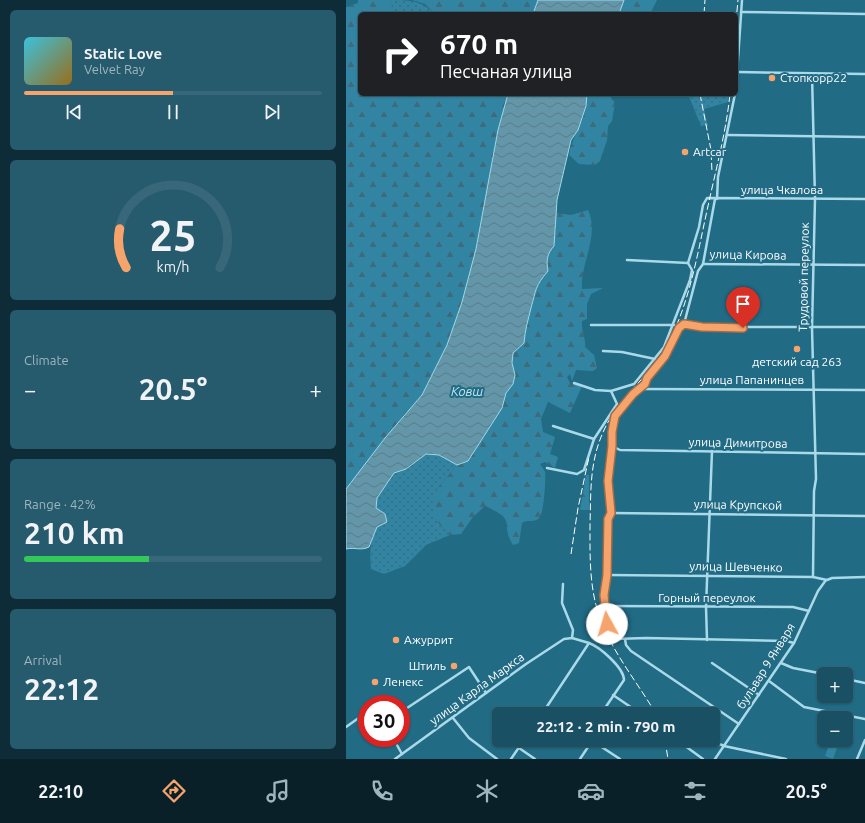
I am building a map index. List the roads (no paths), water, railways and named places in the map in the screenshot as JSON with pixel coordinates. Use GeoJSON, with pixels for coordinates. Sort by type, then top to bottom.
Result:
{"type":"FeatureCollection","features":[{"type":"Feature","properties":{"kind":"street"},"geometry":{"type":"LineString","coordinates":[[742,0],[738,72],[865,74]]}},
{"type":"Feature","properties":{"kind":"street"},"geometry":{"type":"LineString","coordinates":[[741,12],[865,14]]}},
{"type":"Feature","properties":{"kind":"street","name":"Трудовой переулок"},"geometry":{"type":"LineString","coordinates":[[812,74],[812,136],[815,199],[812,328],[815,454],[813,577]]}},
{"type":"Feature","properties":{"kind":"street"},"geometry":{"type":"LineString","coordinates":[[735,96],[718,177],[716,199],[703,264],[698,271],[684,324],[679,328],[658,365],[647,378],[644,386],[638,389],[615,416],[612,432],[608,481],[611,513],[608,519],[606,540],[607,575],[604,595],[605,606],[607,624],[611,639],[780,641],[794,643]]}},
{"type":"Feature","properties":{"kind":"street"},"geometry":{"type":"LineString","coordinates":[[727,135],[865,137]]}},
{"type":"Feature","properties":{"kind":"street","name":"улица Чкалова"},"geometry":{"type":"LineString","coordinates":[[688,263],[699,228],[703,205],[707,198],[865,199]]}},
{"type":"Feature","properties":{"kind":"street"},"geometry":{"type":"LineString","coordinates":[[574,383],[595,390],[611,391],[634,384],[664,348],[674,325],[690,280],[692,270],[688,263],[627,260]]}},
{"type":"Feature","properties":{"kind":"street","name":"улица Кирова"},"geometry":{"type":"LineString","coordinates":[[703,264],[813,266],[865,265]]}},
{"type":"Feature","properties":{"kind":"street"},"geometry":{"type":"LineString","coordinates":[[684,324],[714,328],[865,327]]}},
{"type":"Feature","properties":{"kind":"street"},"geometry":{"type":"LineString","coordinates":[[591,325],[674,325]]}},
{"type":"Feature","properties":{"kind":"street"},"geometry":{"type":"LineString","coordinates":[[602,351],[622,352],[655,359]]}},
{"type":"Feature","properties":{"kind":"street","name":"улица Папанинцев"},"geometry":{"type":"LineString","coordinates":[[638,389],[865,390]]}},
{"type":"Feature","properties":{"kind":"street"},"geometry":{"type":"LineString","coordinates":[[548,468],[577,474],[584,470],[594,439],[617,404],[611,391]]}},
{"type":"Feature","properties":{"kind":"street"},"geometry":{"type":"LineString","coordinates":[[553,426],[594,439]]}},
{"type":"Feature","properties":{"kind":"street","name":"улица Димитрова"},"geometry":{"type":"LineString","coordinates":[[612,446],[620,450],[865,454]]}},
{"type":"Feature","properties":{"kind":"street"},"geometry":{"type":"LineString","coordinates":[[707,640],[706,607],[712,451]]}},
{"type":"Feature","properties":{"kind":"street","name":"улица Крупской"},"geometry":{"type":"LineString","coordinates":[[611,513],[865,516]]}},
{"type":"Feature","properties":{"kind":"street","name":"улица Шевченко"},"geometry":{"type":"LineString","coordinates":[[607,575],[813,577],[827,580],[832,578],[865,577]]}},
{"type":"Feature","properties":{"kind":"street","name":"бульвар 9 Января"},"geometry":{"type":"LineString","coordinates":[[715,759],[794,643],[818,591],[827,580]]}},
{"type":"Feature","properties":{"kind":"street"},"geometry":{"type":"LineString","coordinates":[[563,584],[562,604],[573,630],[572,638],[595,646],[609,657],[624,675],[624,680],[606,707]]}},
{"type":"Feature","properties":{"kind":"street","name":"Горный переулок"},"geometry":{"type":"LineString","coordinates":[[605,606],[793,607],[809,611]]}},
{"type":"Feature","properties":{"kind":"street","name":"улица Карла Маркса"},"geometry":{"type":"LineString","coordinates":[[394,759],[526,664],[564,639],[572,638]]}},
{"type":"Feature","properties":{"kind":"street"},"geometry":{"type":"LineString","coordinates":[[625,639],[626,645],[631,650],[739,724]]}},
{"type":"Feature","properties":{"kind":"street"},"geometry":{"type":"LineString","coordinates":[[547,707],[589,643]]}},
{"type":"Feature","properties":{"kind":"street"},"geometry":{"type":"LineString","coordinates":[[781,663],[793,668],[817,673]]}},
{"type":"Feature","properties":{"kind":"street"},"geometry":{"type":"LineString","coordinates":[[712,664],[759,695]]}},
{"type":"Feature","properties":{"kind":"street"},"geometry":{"type":"LineString","coordinates":[[410,706],[469,667],[486,693]]}},
{"type":"Feature","properties":{"kind":"street"},"geometry":{"type":"LineString","coordinates":[[853,680],[865,683]]}},
{"type":"Feature","properties":{"kind":"street"},"geometry":{"type":"LineString","coordinates":[[769,681],[804,707],[865,719]]}},
{"type":"Feature","properties":{"kind":"street"},"geometry":{"type":"LineString","coordinates":[[613,696],[630,707]]}},
{"type":"Feature","properties":{"kind":"street"},"geometry":{"type":"LineString","coordinates":[[346,726],[358,718]]}},
{"type":"Feature","properties":{"kind":"street"},"geometry":{"type":"LineString","coordinates":[[453,718],[468,738],[497,759]]}},
{"type":"Feature","properties":{"kind":"street"},"geometry":{"type":"LineString","coordinates":[[857,759],[865,740]]}},
{"type":"Feature","properties":{"kind":"street"},"geometry":{"type":"LineString","coordinates":[[720,744],[786,759]]}},
{"type":"Feature","properties":{"kind":"street"},"geometry":{"type":"LineString","coordinates":[[398,747],[402,754]]}},
{"type":"Feature","properties":{"kind":"street"},"geometry":{"type":"LineString","coordinates":[[580,759],[588,747]]}},
{"type":"Feature","properties":{"kind":"street"},"geometry":{"type":"LineString","coordinates":[[602,747],[620,759]]}},
{"type":"Feature","properties":{"kind":"street"},"geometry":{"type":"LineString","coordinates":[[687,747],[703,759]]}},
{"type":"Feature","properties":{"kind":"street"},"geometry":{"type":"LineString","coordinates":[[511,759],[519,748],[535,759]]}},
{"type":"Feature","properties":{"kind":"water"},"geometry":{"type":"Polygon","coordinates":[[[538,0],[624,0],[620,12],[534,12],[538,0]]]}},
{"type":"Feature","properties":{"kind":"water","name":"Ковш"},"geometry":{"type":"Polygon","coordinates":[[[507,96],[587,96],[586,106],[578,130],[571,140],[557,200],[554,246],[548,257],[548,271],[535,292],[524,343],[513,353],[512,363],[515,375],[513,384],[506,393],[502,408],[468,461],[457,465],[439,455],[426,454],[406,469],[394,473],[377,498],[376,508],[385,514],[387,522],[377,527],[369,547],[363,549],[346,549],[346,489],[385,438],[422,395],[447,345],[462,302],[476,249],[498,130],[507,96]]]}},
{"type":"Feature","properties":{"kind":"railway"},"geometry":{"type":"LineString","coordinates":[[704,12],[705,0]]}},
{"type":"Feature","properties":{"kind":"railway"},"geometry":{"type":"LineString","coordinates":[[737,12],[738,0]]}},
{"type":"Feature","properties":{"kind":"railway"},"geometry":{"type":"LineString","coordinates":[[700,96],[711,150],[712,172]]}},
{"type":"Feature","properties":{"kind":"railway"},"geometry":{"type":"LineString","coordinates":[[652,707],[609,639],[595,603],[591,578],[590,552],[592,474],[597,449],[607,424],[622,402],[657,361],[671,338],[684,306],[693,273],[720,150],[730,96]]}},
{"type":"Feature","properties":{"kind":"railway"},"geometry":{"type":"LineString","coordinates":[[571,554],[578,508],[589,457]]}},
{"type":"Feature","properties":{"kind":"railway"},"geometry":{"type":"LineString","coordinates":[[666,747],[668,759]]}},
{"type":"Feature","properties":{"kind":"place","name":"Стопкорр22"},"geometry":{"type":"Point","coordinates":[772,78]}},
{"type":"Feature","properties":{"kind":"place","name":"Artcar"},"geometry":{"type":"Point","coordinates":[685,152]}},
{"type":"Feature","properties":{"kind":"place","name":"детский сад 263"},"geometry":{"type":"Point","coordinates":[797,349]}},
{"type":"Feature","properties":{"kind":"place","name":"Ажуррит"},"geometry":{"type":"Point","coordinates":[396,640]}},
{"type":"Feature","properties":{"kind":"place","name":"Штиль"},"geometry":{"type":"Point","coordinates":[454,666]}},
{"type":"Feature","properties":{"kind":"place","name":"Ленекс"},"geometry":{"type":"Point","coordinates":[375,682]}}]}
